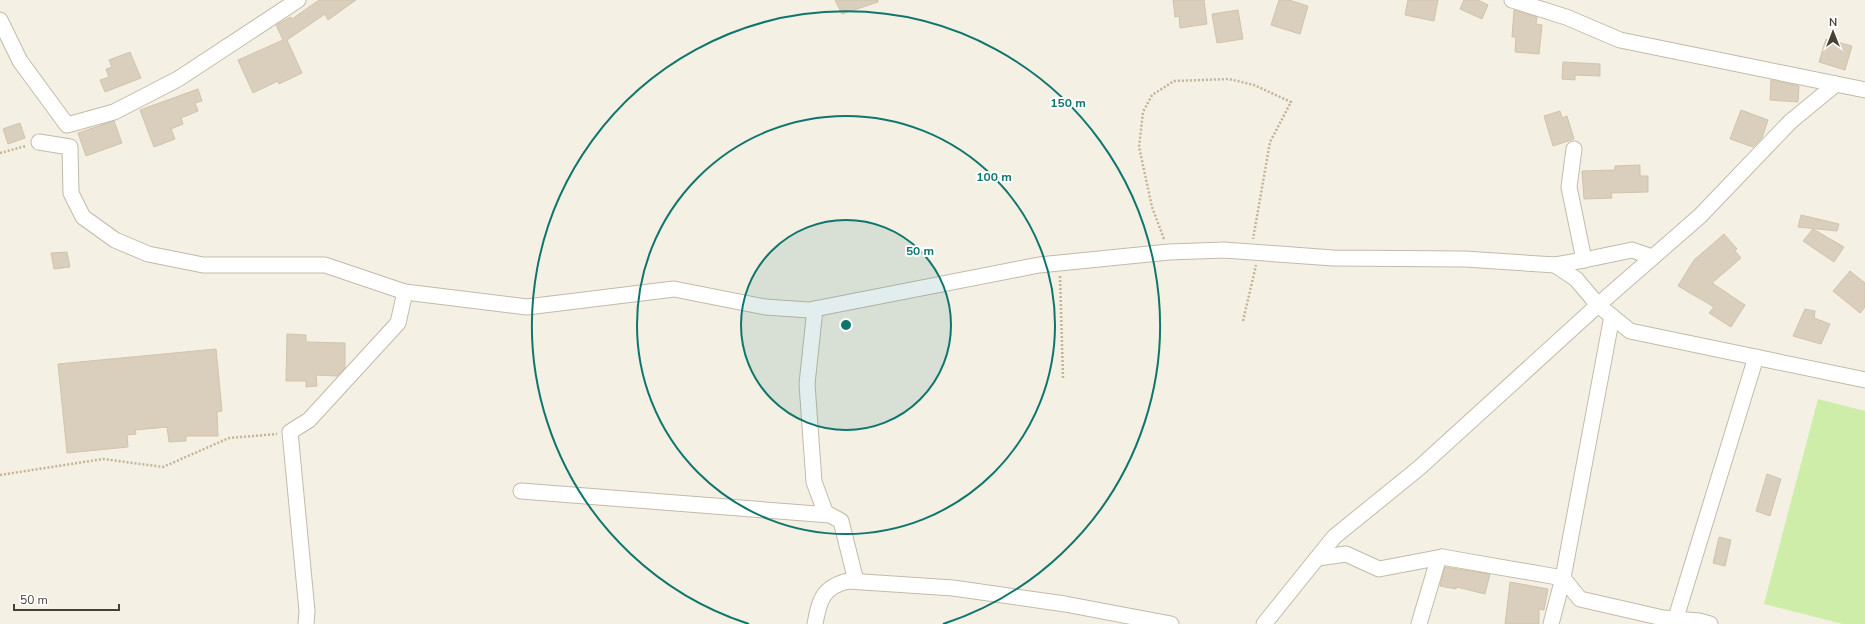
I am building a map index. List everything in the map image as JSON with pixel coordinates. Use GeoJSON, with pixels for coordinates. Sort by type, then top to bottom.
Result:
{"type":"FeatureCollection","features":[{"type":"Feature","properties":{"kind":"street"},"geometry":{"type":"LineString","coordinates":[[0,20],[20,61],[67,125],[114,112],[178,79],[298,0]]}},
{"type":"Feature","properties":{"kind":"street"},"geometry":{"type":"LineString","coordinates":[[1512,0],[1566,17],[1620,40],[1865,90]]}},
{"type":"Feature","properties":{"kind":"street"},"geometry":{"type":"LineString","coordinates":[[1264,624],[1334,537],[1419,468],[1598,305],[1700,216],[1790,122],[1836,84]]}},
{"type":"Feature","properties":{"kind":"street"},"geometry":{"type":"LineString","coordinates":[[39,142],[70,147],[71,193],[84,217],[115,240],[148,254],[203,265],[325,265],[405,292],[527,307],[674,289],[765,307],[815,309],[1039,265],[1169,252],[1224,250],[1333,258],[1465,259],[1555,265],[1632,250],[1652,257]]}},
{"type":"Feature","properties":{"kind":"street"},"geometry":{"type":"LineString","coordinates":[[1574,149],[1568,187],[1584,260]]}},
{"type":"Feature","properties":{"kind":"street"},"geometry":{"type":"LineString","coordinates":[[1555,265],[1576,279],[1598,305],[1630,331],[1865,380]]}},
{"type":"Feature","properties":{"kind":"street"},"geometry":{"type":"LineString","coordinates":[[306,624],[307,611],[290,432],[309,420],[398,322],[405,292]]}},
{"type":"Feature","properties":{"kind":"street"},"geometry":{"type":"LineString","coordinates":[[815,309],[807,384],[814,482],[826,514]]}},
{"type":"Feature","properties":{"kind":"street"},"geometry":{"type":"LineString","coordinates":[[1551,624],[1562,578],[1612,316]]}},
{"type":"Feature","properties":{"kind":"street"},"geometry":{"type":"LineString","coordinates":[[1674,622],[1756,357]]}},
{"type":"Feature","properties":{"kind":"street"},"geometry":{"type":"LineString","coordinates":[[521,491],[830,515],[841,521],[856,581]]}},
{"type":"Feature","properties":{"kind":"street"},"geometry":{"type":"LineString","coordinates":[[1318,558],[1346,554],[1379,570],[1442,557],[1562,578],[1580,599],[1663,618],[1674,622],[1699,621],[1710,624]]}},
{"type":"Feature","properties":{"kind":"street"},"geometry":{"type":"LineString","coordinates":[[1419,624],[1438,560],[1442,557]]}},
{"type":"Feature","properties":{"kind":"street"},"geometry":{"type":"LineString","coordinates":[[815,624],[824,593],[834,584],[848,581],[960,589],[1066,604],[1171,624]]}},
{"type":"Feature","properties":{"kind":"path"},"geometry":{"type":"LineString","coordinates":[[1169,252],[1152,207],[1139,147],[1143,112],[1152,95],[1174,81],[1230,79],[1254,85],[1291,102],[1270,142],[1256,217],[1255,252],[1243,321]]}},
{"type":"Feature","properties":{"kind":"path"},"geometry":{"type":"LineString","coordinates":[[1060,263],[1063,378]]}},
{"type":"Feature","properties":{"kind":"path"},"geometry":{"type":"LineString","coordinates":[[0,475],[103,459],[163,467],[229,438],[290,432]]}},
{"type":"Feature","properties":{"kind":"green space"},"geometry":{"type":"Polygon","coordinates":[[[1818,399],[1865,411],[1865,624],[1843,624],[1764,604],[1818,399]]]}},
{"type":"Feature","properties":{"kind":"building"},"geometry":{"type":"Polygon","coordinates":[[[319,0],[356,0],[328,20],[325,14],[287,40],[302,73],[279,84],[278,81],[253,93],[238,60],[283,40],[276,25],[291,17],[292,19],[319,0]]]}},
{"type":"Feature","properties":{"kind":"building"},"geometry":{"type":"Polygon","coordinates":[[[835,0],[878,0],[878,2],[842,14],[835,0]]]}},
{"type":"Feature","properties":{"kind":"building"},"geometry":{"type":"Polygon","coordinates":[[[1173,0],[1204,0],[1207,24],[1180,28],[1179,16],[1175,17],[1173,0]]]}},
{"type":"Feature","properties":{"kind":"building"},"geometry":{"type":"Polygon","coordinates":[[[1279,0],[1289,0],[1308,6],[1300,34],[1271,25],[1279,0]]]}},
{"type":"Feature","properties":{"kind":"building"},"geometry":{"type":"Polygon","coordinates":[[[1408,0],[1438,0],[1434,21],[1405,15],[1408,0]]]}},
{"type":"Feature","properties":{"kind":"building"},"geometry":{"type":"Polygon","coordinates":[[[1464,0],[1478,0],[1488,5],[1482,19],[1460,9],[1464,0]]]}},
{"type":"Feature","properties":{"kind":"building"},"geometry":{"type":"Polygon","coordinates":[[[1238,10],[1243,39],[1217,43],[1212,14],[1238,10]]]}},
{"type":"Feature","properties":{"kind":"building"},"geometry":{"type":"Polygon","coordinates":[[[1514,10],[1537,17],[1536,24],[1542,25],[1539,54],[1515,52],[1516,37],[1512,37],[1514,10]]]}},
{"type":"Feature","properties":{"kind":"building"},"geometry":{"type":"Polygon","coordinates":[[[1826,39],[1852,46],[1845,70],[1819,62],[1826,39]]]}},
{"type":"Feature","properties":{"kind":"building"},"geometry":{"type":"Polygon","coordinates":[[[130,52],[141,78],[105,92],[100,80],[109,77],[106,69],[112,67],[109,60],[130,52]]]}},
{"type":"Feature","properties":{"kind":"building"},"geometry":{"type":"Polygon","coordinates":[[[1563,62],[1600,64],[1600,76],[1575,75],[1575,80],[1562,79],[1563,62]]]}},
{"type":"Feature","properties":{"kind":"building"},"geometry":{"type":"Polygon","coordinates":[[[1771,80],[1799,86],[1798,102],[1770,100],[1771,80]]]}},
{"type":"Feature","properties":{"kind":"building"},"geometry":{"type":"Polygon","coordinates":[[[198,89],[202,101],[195,103],[198,111],[181,118],[183,124],[171,129],[175,139],[154,147],[140,110],[198,89]]]}},
{"type":"Feature","properties":{"kind":"building"},"geometry":{"type":"Polygon","coordinates":[[[1741,110],[1768,120],[1762,138],[1753,147],[1730,139],[1741,110]]]}},
{"type":"Feature","properties":{"kind":"building"},"geometry":{"type":"Polygon","coordinates":[[[1560,111],[1562,118],[1567,116],[1574,139],[1553,146],[1544,116],[1560,111]]]}},
{"type":"Feature","properties":{"kind":"building"},"geometry":{"type":"Polygon","coordinates":[[[114,121],[122,143],[86,156],[78,133],[114,121]]]}},
{"type":"Feature","properties":{"kind":"building"},"geometry":{"type":"Polygon","coordinates":[[[20,123],[25,138],[8,144],[3,129],[20,123]]]}},
{"type":"Feature","properties":{"kind":"building"},"geometry":{"type":"Polygon","coordinates":[[[1640,165],[1640,176],[1648,176],[1648,192],[1611,193],[1612,198],[1584,199],[1582,171],[1615,170],[1615,166],[1640,165]]]}},
{"type":"Feature","properties":{"kind":"building"},"geometry":{"type":"Polygon","coordinates":[[[1801,215],[1839,224],[1837,231],[1798,227],[1801,215]]]}},
{"type":"Feature","properties":{"kind":"building"},"geometry":{"type":"Polygon","coordinates":[[[1813,229],[1844,247],[1834,262],[1803,241],[1813,229]]]}},
{"type":"Feature","properties":{"kind":"building"},"geometry":{"type":"Polygon","coordinates":[[[1724,234],[1737,249],[1735,251],[1741,258],[1712,283],[1745,305],[1731,327],[1709,313],[1714,307],[1678,286],[1694,260],[1724,234]]]}},
{"type":"Feature","properties":{"kind":"building"},"geometry":{"type":"Polygon","coordinates":[[[67,252],[70,267],[54,269],[51,253],[67,252]]]}},
{"type":"Feature","properties":{"kind":"building"},"geometry":{"type":"Polygon","coordinates":[[[1850,271],[1865,283],[1865,307],[1860,313],[1833,291],[1850,271]]]}},
{"type":"Feature","properties":{"kind":"building"},"geometry":{"type":"Polygon","coordinates":[[[1805,309],[1815,311],[1814,318],[1830,324],[1821,344],[1793,336],[1805,309]]]}},
{"type":"Feature","properties":{"kind":"building"},"geometry":{"type":"Polygon","coordinates":[[[287,334],[306,335],[306,342],[345,343],[345,368],[337,376],[316,375],[317,386],[306,387],[306,381],[286,381],[287,334]]]}},
{"type":"Feature","properties":{"kind":"building"},"geometry":{"type":"Polygon","coordinates":[[[216,349],[222,411],[217,412],[218,436],[186,436],[186,441],[169,442],[167,427],[135,430],[136,434],[127,435],[128,447],[67,453],[58,364],[216,349]]]}},
{"type":"Feature","properties":{"kind":"building"},"geometry":{"type":"Polygon","coordinates":[[[1767,474],[1781,479],[1770,516],[1756,511],[1767,474]]]}},
{"type":"Feature","properties":{"kind":"building"},"geometry":{"type":"Polygon","coordinates":[[[1719,537],[1731,540],[1725,566],[1713,563],[1719,537]]]}},
{"type":"Feature","properties":{"kind":"building"},"geometry":{"type":"Polygon","coordinates":[[[1445,567],[1490,574],[1485,594],[1457,587],[1456,589],[1440,586],[1445,567]]]}},
{"type":"Feature","properties":{"kind":"building"},"geometry":{"type":"Polygon","coordinates":[[[1510,582],[1548,589],[1544,610],[1539,609],[1539,624],[1505,624],[1510,582]]]}}]}
